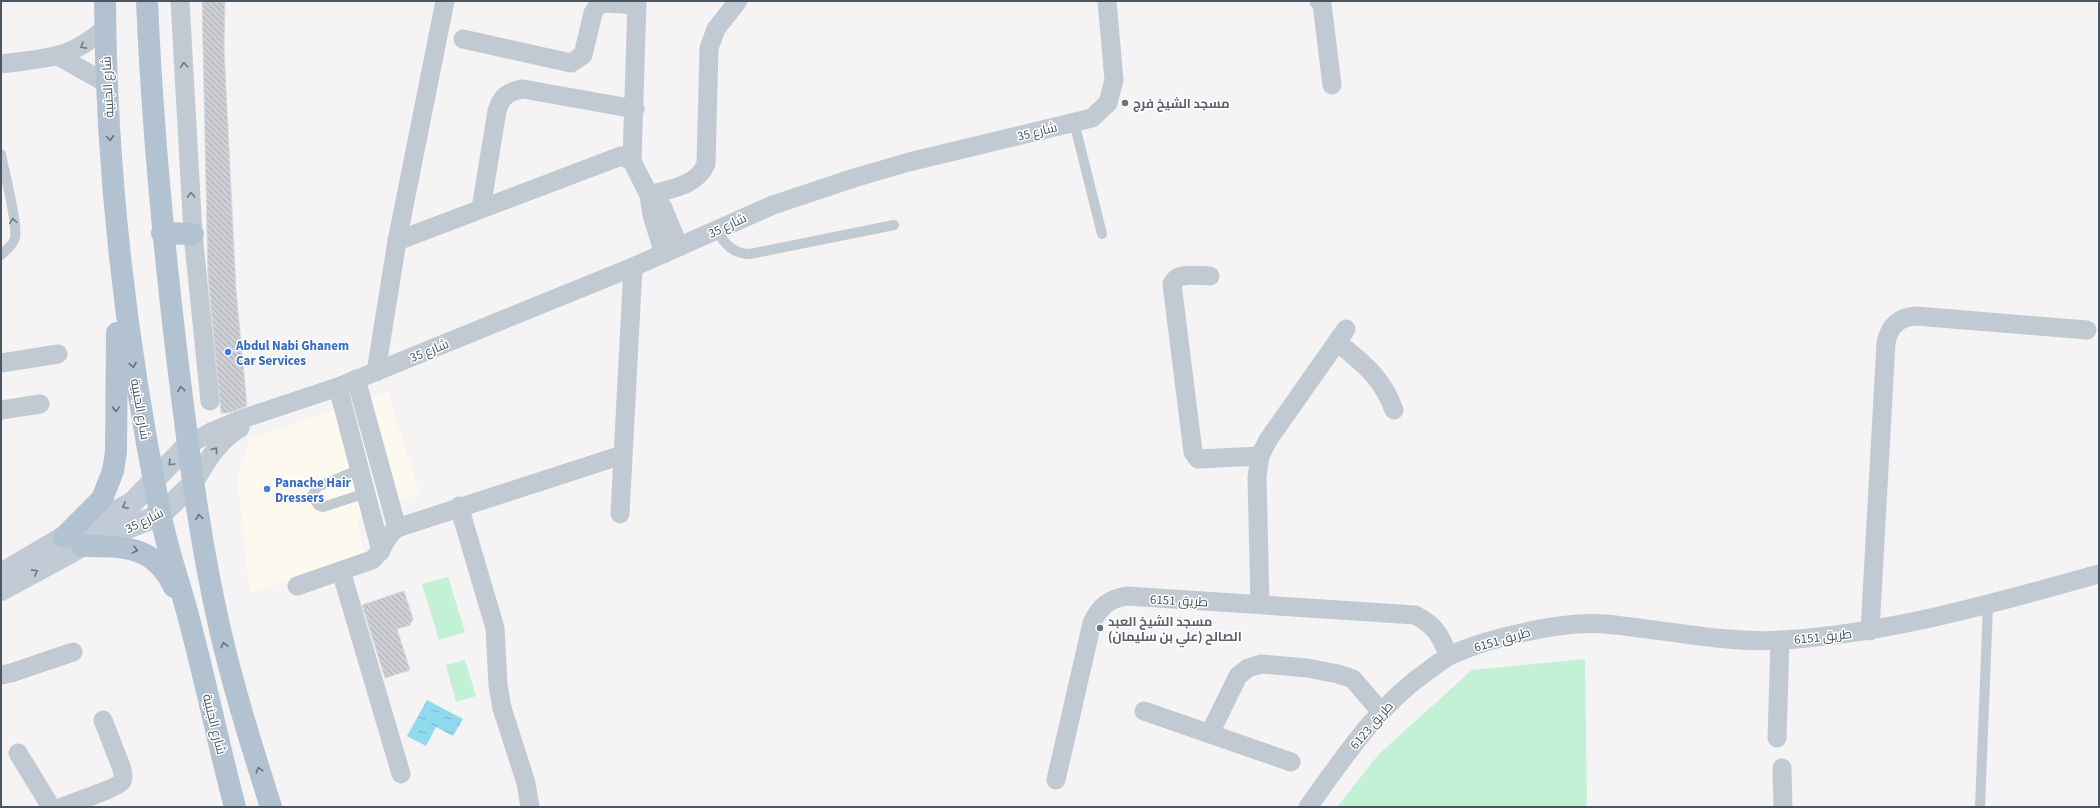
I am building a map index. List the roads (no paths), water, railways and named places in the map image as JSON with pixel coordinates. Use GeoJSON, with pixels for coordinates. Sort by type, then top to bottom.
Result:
{"type":"FeatureCollection","features":[{"type":"Feature","properties":{"kind":"main road","name":"شارع الجنبية"},"geometry":{"type":"LineString","coordinates":[[104,1],[106,82],[119,244],[132,360],[160,515],[191,626],[235,807]]}},
{"type":"Feature","properties":{"kind":"main road"},"geometry":{"type":"LineString","coordinates":[[147,1],[150,80],[162,233],[199,523],[219,624],[240,707],[271,807]]}},
{"type":"Feature","properties":{"kind":"main road"},"geometry":{"type":"LineString","coordinates":[[162,233],[192,234]]}},
{"type":"Feature","properties":{"kind":"main road"},"geometry":{"type":"LineString","coordinates":[[119,244],[116,452],[114,471],[102,499],[73,542],[114,546],[144,552],[158,562],[170,579],[191,626]]}},
{"type":"Feature","properties":{"kind":"street"},"geometry":{"type":"LineString","coordinates":[[180,1],[192,234],[210,401]]}},
{"type":"Feature","properties":{"kind":"street"},"geometry":{"type":"LineString","coordinates":[[376,372],[397,241],[445,1]]}},
{"type":"Feature","properties":{"kind":"street"},"geometry":{"type":"LineString","coordinates":[[649,195],[696,180],[702,173],[706,164],[709,48],[716,29],[738,1]]}},
{"type":"Feature","properties":{"kind":"street","name":"شارع 35"},"geometry":{"type":"LineString","coordinates":[[1,590],[132,502],[188,445],[211,432],[376,372],[671,251],[772,205],[854,178],[909,162],[1092,118],[1108,103],[1114,80],[1107,1]]}},
{"type":"Feature","properties":{"kind":"street"},"geometry":{"type":"LineString","coordinates":[[1319,1],[1322,4],[1332,85]]}},
{"type":"Feature","properties":{"kind":"street"},"geometry":{"type":"LineString","coordinates":[[463,39],[571,63],[583,56],[593,13],[598,5],[605,3],[637,3],[635,109],[632,161],[649,195],[652,215],[671,251]]}},
{"type":"Feature","properties":{"kind":"street"},"geometry":{"type":"LineString","coordinates":[[1,64],[58,56],[89,42],[105,28]]}},
{"type":"Feature","properties":{"kind":"street"},"geometry":{"type":"LineString","coordinates":[[58,56],[106,82]]}},
{"type":"Feature","properties":{"kind":"street"},"geometry":{"type":"LineString","coordinates":[[481,208],[497,111],[500,102],[505,95],[514,90],[523,89],[635,109]]}},
{"type":"Feature","properties":{"kind":"street"},"geometry":{"type":"LineString","coordinates":[[397,241],[616,157],[627,158],[632,161]]}},
{"type":"Feature","properties":{"kind":"street"},"geometry":{"type":"LineString","coordinates":[[620,514],[633,267]]}},
{"type":"Feature","properties":{"kind":"street"},"geometry":{"type":"LineString","coordinates":[[1210,276],[1182,276],[1174,280],[1172,284],[1193,452],[1198,459],[1260,456]]}},
{"type":"Feature","properties":{"kind":"street"},"geometry":{"type":"LineString","coordinates":[[1870,631],[1886,343],[1890,329],[1902,319],[1916,316],[2087,330]]}},
{"type":"Feature","properties":{"kind":"street"},"geometry":{"type":"LineString","coordinates":[[1260,604],[1257,477],[1260,456],[1268,440],[1342,336],[1387,391],[1394,410]]}},
{"type":"Feature","properties":{"kind":"street"},"geometry":{"type":"LineString","coordinates":[[1,363],[58,354]]}},
{"type":"Feature","properties":{"kind":"street"},"geometry":{"type":"LineString","coordinates":[[356,379],[397,528]]}},
{"type":"Feature","properties":{"kind":"street"},"geometry":{"type":"LineString","coordinates":[[338,387],[381,551]]}},
{"type":"Feature","properties":{"kind":"street"},"geometry":{"type":"LineString","coordinates":[[1,410],[40,404]]}},
{"type":"Feature","properties":{"kind":"street","name":"شارع 35"},"geometry":{"type":"LineString","coordinates":[[1,574],[73,542],[160,515],[194,483],[219,445],[228,435],[258,414]]}},
{"type":"Feature","properties":{"kind":"street"},"geometry":{"type":"LineString","coordinates":[[297,586],[372,560],[381,551],[388,536],[397,528],[459,506],[622,455]]}},
{"type":"Feature","properties":{"kind":"street"},"geometry":{"type":"LineString","coordinates":[[360,469],[379,462]]}},
{"type":"Feature","properties":{"kind":"street"},"geometry":{"type":"LineString","coordinates":[[366,493],[386,487]]}},
{"type":"Feature","properties":{"kind":"street"},"geometry":{"type":"LineString","coordinates":[[459,506],[495,628],[498,685],[502,708],[526,783],[530,807]]}},
{"type":"Feature","properties":{"kind":"street"},"geometry":{"type":"LineString","coordinates":[[341,571],[400,774]]}},
{"type":"Feature","properties":{"kind":"street","name":"طريق 6151"},"geometry":{"type":"LineString","coordinates":[[1056,780],[1092,623],[1097,612],[1105,604],[1115,598],[1127,596],[1415,615],[1429,622],[1440,634],[1449,656],[1492,639],[1538,629],[1600,624],[1746,640],[1780,640],[1870,631],[1920,621],[2099,574]]}},
{"type":"Feature","properties":{"kind":"street"},"geometry":{"type":"LineString","coordinates":[[1777,738],[1780,640]]}},
{"type":"Feature","properties":{"kind":"street"},"geometry":{"type":"LineString","coordinates":[[1,675],[11,674],[73,652]]}},
{"type":"Feature","properties":{"kind":"street","name":"طريق 6123"},"geometry":{"type":"LineString","coordinates":[[1308,807],[1362,733],[1381,712],[1417,678],[1449,656]]}},
{"type":"Feature","properties":{"kind":"street"},"geometry":{"type":"LineString","coordinates":[[1210,733],[1238,676],[1248,668],[1262,664],[1307,668],[1338,674],[1353,679],[1381,712]]}},
{"type":"Feature","properties":{"kind":"street"},"geometry":{"type":"LineString","coordinates":[[1144,711],[1291,762]]}},
{"type":"Feature","properties":{"kind":"street"},"geometry":{"type":"LineString","coordinates":[[62,807],[113,788],[122,781],[124,775],[103,720]]}},
{"type":"Feature","properties":{"kind":"street"},"geometry":{"type":"LineString","coordinates":[[18,753],[51,807]]}},
{"type":"Feature","properties":{"kind":"street"},"geometry":{"type":"LineString","coordinates":[[1782,768],[1783,807]]}},
{"type":"Feature","properties":{"kind":"lane"},"geometry":{"type":"LineString","coordinates":[[1074,122],[1102,234]]}},
{"type":"Feature","properties":{"kind":"lane"},"geometry":{"type":"LineString","coordinates":[[1,255],[10,248],[15,238],[14,223],[2,160]]}},
{"type":"Feature","properties":{"kind":"lane"},"geometry":{"type":"LineString","coordinates":[[716,230],[726,245],[741,254],[750,254],[894,225]]}},
{"type":"Feature","properties":{"kind":"lane"},"geometry":{"type":"LineString","coordinates":[[360,469],[316,487],[312,496],[318,505],[323,507],[366,493]]}},
{"type":"Feature","properties":{"kind":"lane"},"geometry":{"type":"LineString","coordinates":[[1980,807],[1988,604]]}},
{"type":"Feature","properties":{"kind":"water"},"geometry":{"type":"Polygon","coordinates":[[[427,700],[463,719],[453,736],[436,727],[426,746],[407,736],[427,700]]]}},
{"type":"Feature","properties":{"kind":"place","name":"مسجد الشيخ فرج"},"geometry":{"type":"Point","coordinates":[1125,103]}},
{"type":"Feature","properties":{"kind":"place","name":"Abdul Nabi Ghanem Car Services"},"geometry":{"type":"Point","coordinates":[228,352]}},
{"type":"Feature","properties":{"kind":"place","name":"Panache Hair Dressers"},"geometry":{"type":"Point","coordinates":[267,489]}},
{"type":"Feature","properties":{"kind":"place","name":"مسجد الشيخ العبد الصالح (علي بن سليمان)"},"geometry":{"type":"Point","coordinates":[1100,628]}}]}
